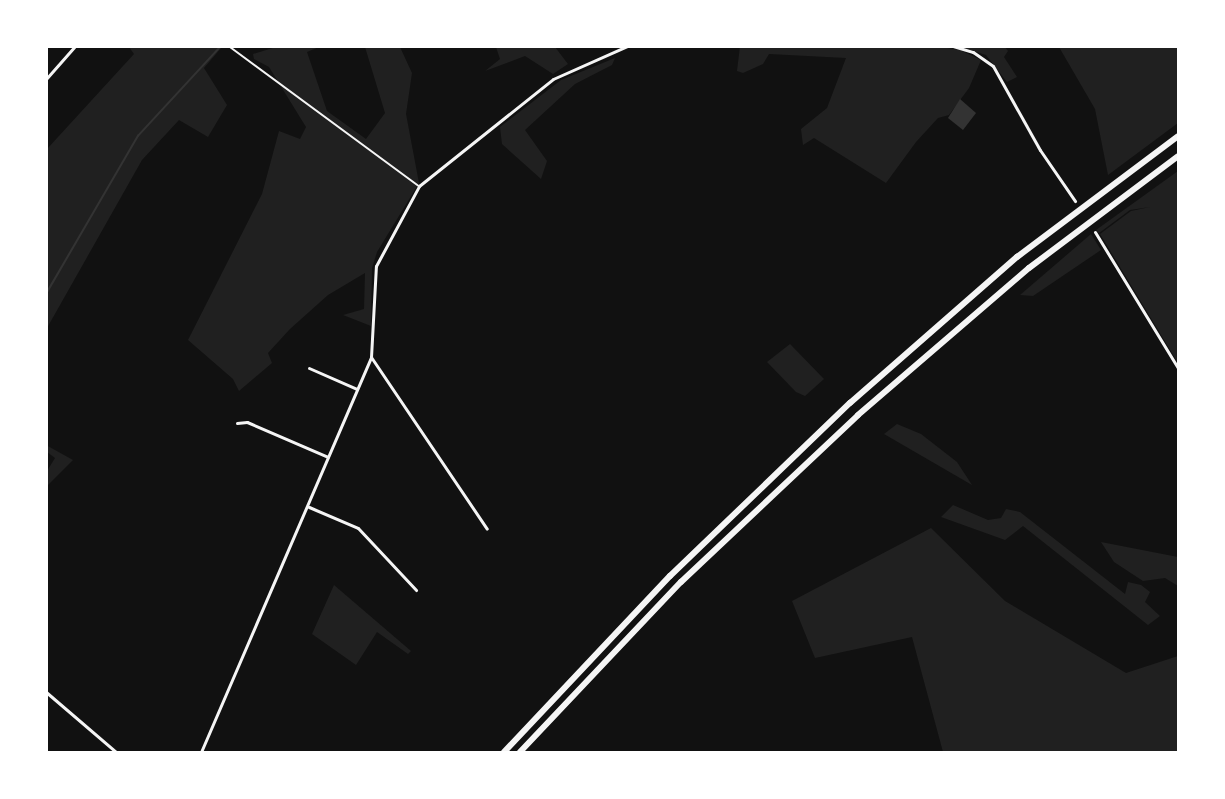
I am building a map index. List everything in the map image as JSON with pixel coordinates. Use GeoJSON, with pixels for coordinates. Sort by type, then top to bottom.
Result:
{"type":"FeatureCollection","features":[{"type":"Feature","properties":{"kind":"highway"},"geometry":{"type":"LineString","coordinates":[[504,753],[670,576],[850,403],[1017,257],[1179,136]]}},
{"type":"Feature","properties":{"kind":"highway"},"geometry":{"type":"LineString","coordinates":[[520,753],[681,582],[858,415],[1029,268],[1179,156]]}},
{"type":"Feature","properties":{"kind":"street"},"geometry":{"type":"LineString","coordinates":[[201,753],[309,507],[371,357],[376,266],[419,186],[553,79],[627,46]]}},
{"type":"Feature","properties":{"kind":"street"},"geometry":{"type":"LineString","coordinates":[[953,46],[973,52],[993,66],[1040,150],[1075,201]]}},
{"type":"Feature","properties":{"kind":"street"},"geometry":{"type":"LineString","coordinates":[[46,79],[75,48]]}},
{"type":"Feature","properties":{"kind":"street"},"geometry":{"type":"LineString","coordinates":[[1095,232],[1179,368]]}},
{"type":"Feature","properties":{"kind":"street"},"geometry":{"type":"LineString","coordinates":[[371,357],[487,529]]}},
{"type":"Feature","properties":{"kind":"street"},"geometry":{"type":"LineString","coordinates":[[309,368],[357,389]]}},
{"type":"Feature","properties":{"kind":"street"},"geometry":{"type":"LineString","coordinates":[[237,423],[247,422],[328,457]]}},
{"type":"Feature","properties":{"kind":"street"},"geometry":{"type":"LineString","coordinates":[[309,507],[358,528],[416,590]]}},
{"type":"Feature","properties":{"kind":"street"},"geometry":{"type":"LineString","coordinates":[[46,692],[116,753]]}},
{"type":"Feature","properties":{"kind":"lane"},"geometry":{"type":"LineString","coordinates":[[229,46],[419,186]]}},
{"type":"Feature","properties":{"kind":"shaded area"},"geometry":{"type":"Polygon","coordinates":[[[740,46],[941,47],[960,50],[981,60],[969,88],[949,115],[938,118],[916,142],[886,183],[814,138],[803,145],[801,129],[827,108],[846,58],[769,54],[763,64],[743,73],[737,71],[740,46]]]}},
{"type":"Feature","properties":{"kind":"shaded area"},"geometry":{"type":"Polygon","coordinates":[[[129,47],[222,47],[204,68],[227,105],[208,137],[179,120],[142,160],[47,328],[47,149],[134,54],[129,47]]]}},
{"type":"Feature","properties":{"kind":"shaded area"},"geometry":{"type":"Polygon","coordinates":[[[276,47],[319,47],[307,52],[327,111],[366,139],[385,113],[365,47],[400,47],[412,73],[406,114],[419,183],[377,252],[372,268],[371,326],[343,315],[364,309],[365,273],[328,295],[290,329],[268,353],[272,363],[239,391],[233,379],[188,340],[262,194],[279,131],[300,139],[306,127],[269,67],[254,59],[253,54],[276,47]]]}},
{"type":"Feature","properties":{"kind":"shaded area"},"geometry":{"type":"Polygon","coordinates":[[[496,47],[555,47],[568,64],[553,74],[525,56],[485,71],[500,59],[496,47]]]}},
{"type":"Feature","properties":{"kind":"shaded area"},"geometry":{"type":"Polygon","coordinates":[[[961,47],[1005,47],[1008,51],[1004,57],[1017,77],[1007,82],[986,55],[961,47]]]}},
{"type":"Feature","properties":{"kind":"shaded area"},"geometry":{"type":"Polygon","coordinates":[[[1059,47],[1178,47],[1178,123],[1108,175],[1095,109],[1059,47]]]}},
{"type":"Feature","properties":{"kind":"shaded area"},"geometry":{"type":"Polygon","coordinates":[[[615,58],[612,65],[575,84],[525,130],[547,161],[541,179],[502,144],[500,127],[561,80],[615,58]]]}},
{"type":"Feature","properties":{"kind":"shaded area"},"geometry":{"type":"Polygon","coordinates":[[[960,99],[976,113],[963,130],[948,118],[960,99]]]}},
{"type":"Feature","properties":{"kind":"shaded area"},"geometry":{"type":"Polygon","coordinates":[[[1178,171],[1178,363],[1100,234],[1131,211],[1150,207],[1130,210],[1099,233],[1096,230],[1178,171]]]}},
{"type":"Feature","properties":{"kind":"shaded area"},"geometry":{"type":"Polygon","coordinates":[[[1091,234],[1101,250],[1033,296],[1020,295],[1091,234]]]}},
{"type":"Feature","properties":{"kind":"shaded area"},"geometry":{"type":"Polygon","coordinates":[[[790,344],[824,379],[805,396],[796,392],[767,362],[790,344]]]}},
{"type":"Feature","properties":{"kind":"shaded area"},"geometry":{"type":"Polygon","coordinates":[[[897,424],[921,434],[957,462],[972,485],[884,434],[897,424]]]}},
{"type":"Feature","properties":{"kind":"shaded area"},"geometry":{"type":"Polygon","coordinates":[[[46,445],[73,460],[47,486],[47,471],[55,458],[47,452],[46,445]]]}},
{"type":"Feature","properties":{"kind":"shaded area"},"geometry":{"type":"Polygon","coordinates":[[[953,505],[988,520],[1001,518],[1006,509],[1020,512],[1125,594],[1128,582],[1141,585],[1150,592],[1145,602],[1160,616],[1148,625],[1023,526],[1005,540],[941,517],[953,505]]]}},
{"type":"Feature","properties":{"kind":"shaded area"},"geometry":{"type":"Polygon","coordinates":[[[931,528],[1005,601],[1126,673],[1178,656],[1178,752],[943,752],[912,637],[815,658],[792,601],[931,528]]]}},
{"type":"Feature","properties":{"kind":"shaded area"},"geometry":{"type":"Polygon","coordinates":[[[1101,542],[1178,557],[1178,586],[1165,578],[1143,581],[1114,562],[1101,542]]]}},
{"type":"Feature","properties":{"kind":"shaded area"},"geometry":{"type":"Polygon","coordinates":[[[334,585],[411,651],[408,654],[377,632],[356,665],[312,634],[334,585]]]}},
{"type":"Feature","properties":{"kind":"waterway"},"geometry":{"type":"LineString","coordinates":[[46,294],[138,136],[221,46]]}}]}
